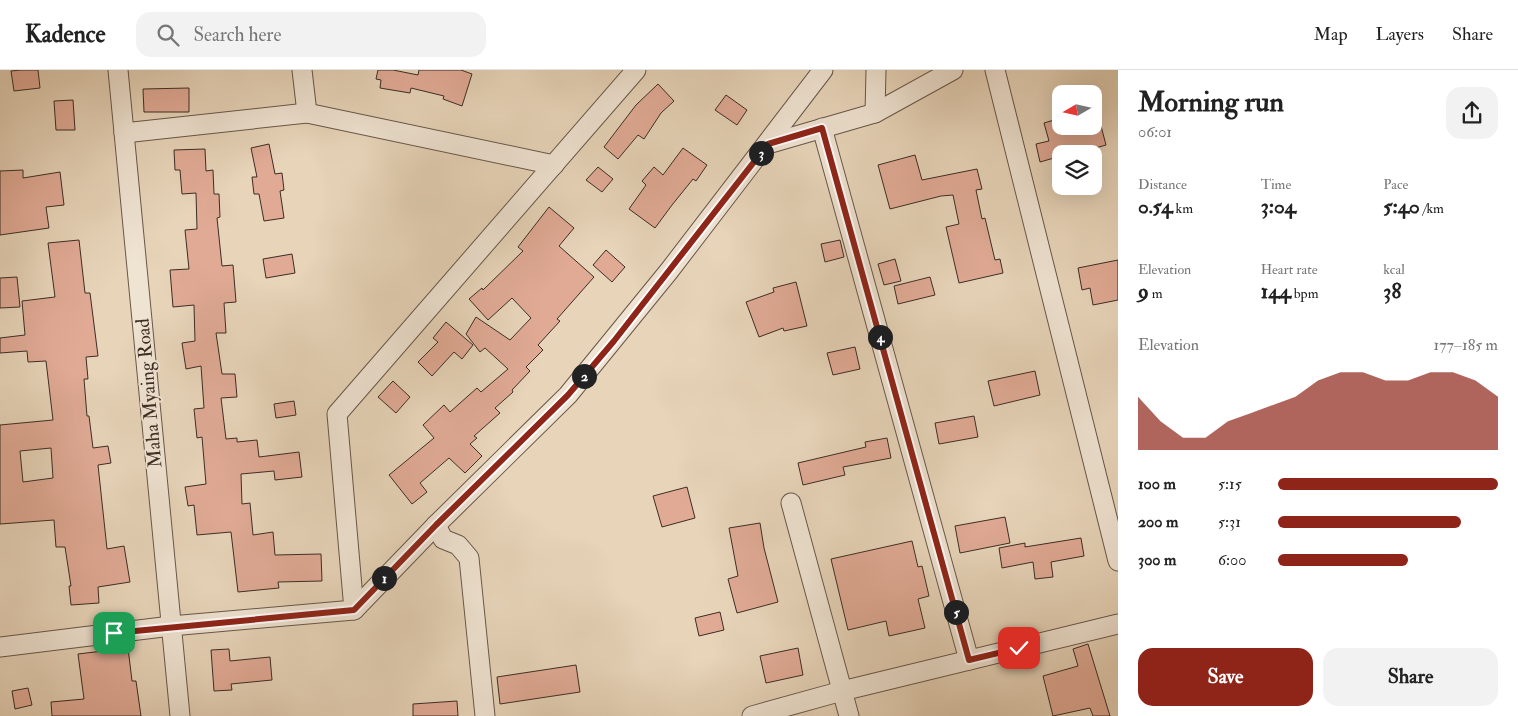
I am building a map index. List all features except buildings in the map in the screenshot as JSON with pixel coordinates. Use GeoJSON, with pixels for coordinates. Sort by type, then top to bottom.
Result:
{"type":"FeatureCollection","features":[{"type":"Feature","properties":{"kind":"street","name":"Maha Myaing Road"},"geometry":{"type":"LineString","coordinates":[[118,70],[180,716]]}},
{"type":"Feature","properties":{"kind":"street"},"geometry":{"type":"LineString","coordinates":[[302,70],[307,113]]}},
{"type":"Feature","properties":{"kind":"street"},"geometry":{"type":"LineString","coordinates":[[354,610],[337,414],[636,70]]}},
{"type":"Feature","properties":{"kind":"street"},"geometry":{"type":"LineString","coordinates":[[0,647],[171,626],[354,610],[436,525],[568,395],[620,333],[768,144],[823,70]]}},
{"type":"Feature","properties":{"kind":"street"},"geometry":{"type":"LineString","coordinates":[[875,113],[876,70]]}},
{"type":"Feature","properties":{"kind":"street"},"geometry":{"type":"LineString","coordinates":[[768,144],[875,113],[953,70]]}},
{"type":"Feature","properties":{"kind":"street"},"geometry":{"type":"LineString","coordinates":[[995,70],[1118,561]]}},
{"type":"Feature","properties":{"kind":"street"},"geometry":{"type":"LineString","coordinates":[[124,133],[307,113],[554,165]]}},
{"type":"Feature","properties":{"kind":"street"},"geometry":{"type":"LineString","coordinates":[[822,128],[969,660]]}},
{"type":"Feature","properties":{"kind":"street"},"geometry":{"type":"LineString","coordinates":[[791,503],[848,716]]}},
{"type":"Feature","properties":{"kind":"street"},"geometry":{"type":"LineString","coordinates":[[436,525],[443,539],[458,545],[469,558],[485,716]]}},
{"type":"Feature","properties":{"kind":"street"},"geometry":{"type":"LineString","coordinates":[[752,716],[842,691],[1118,624]]}},
{"type":"Feature","properties":{"kind":"route"},"geometry":{"type":"LineString","coordinates":[[114,633],[171,626],[354,610],[436,525],[568,395],[614,341],[768,144],[822,128],[969,660],[1019,648]]}}]}
